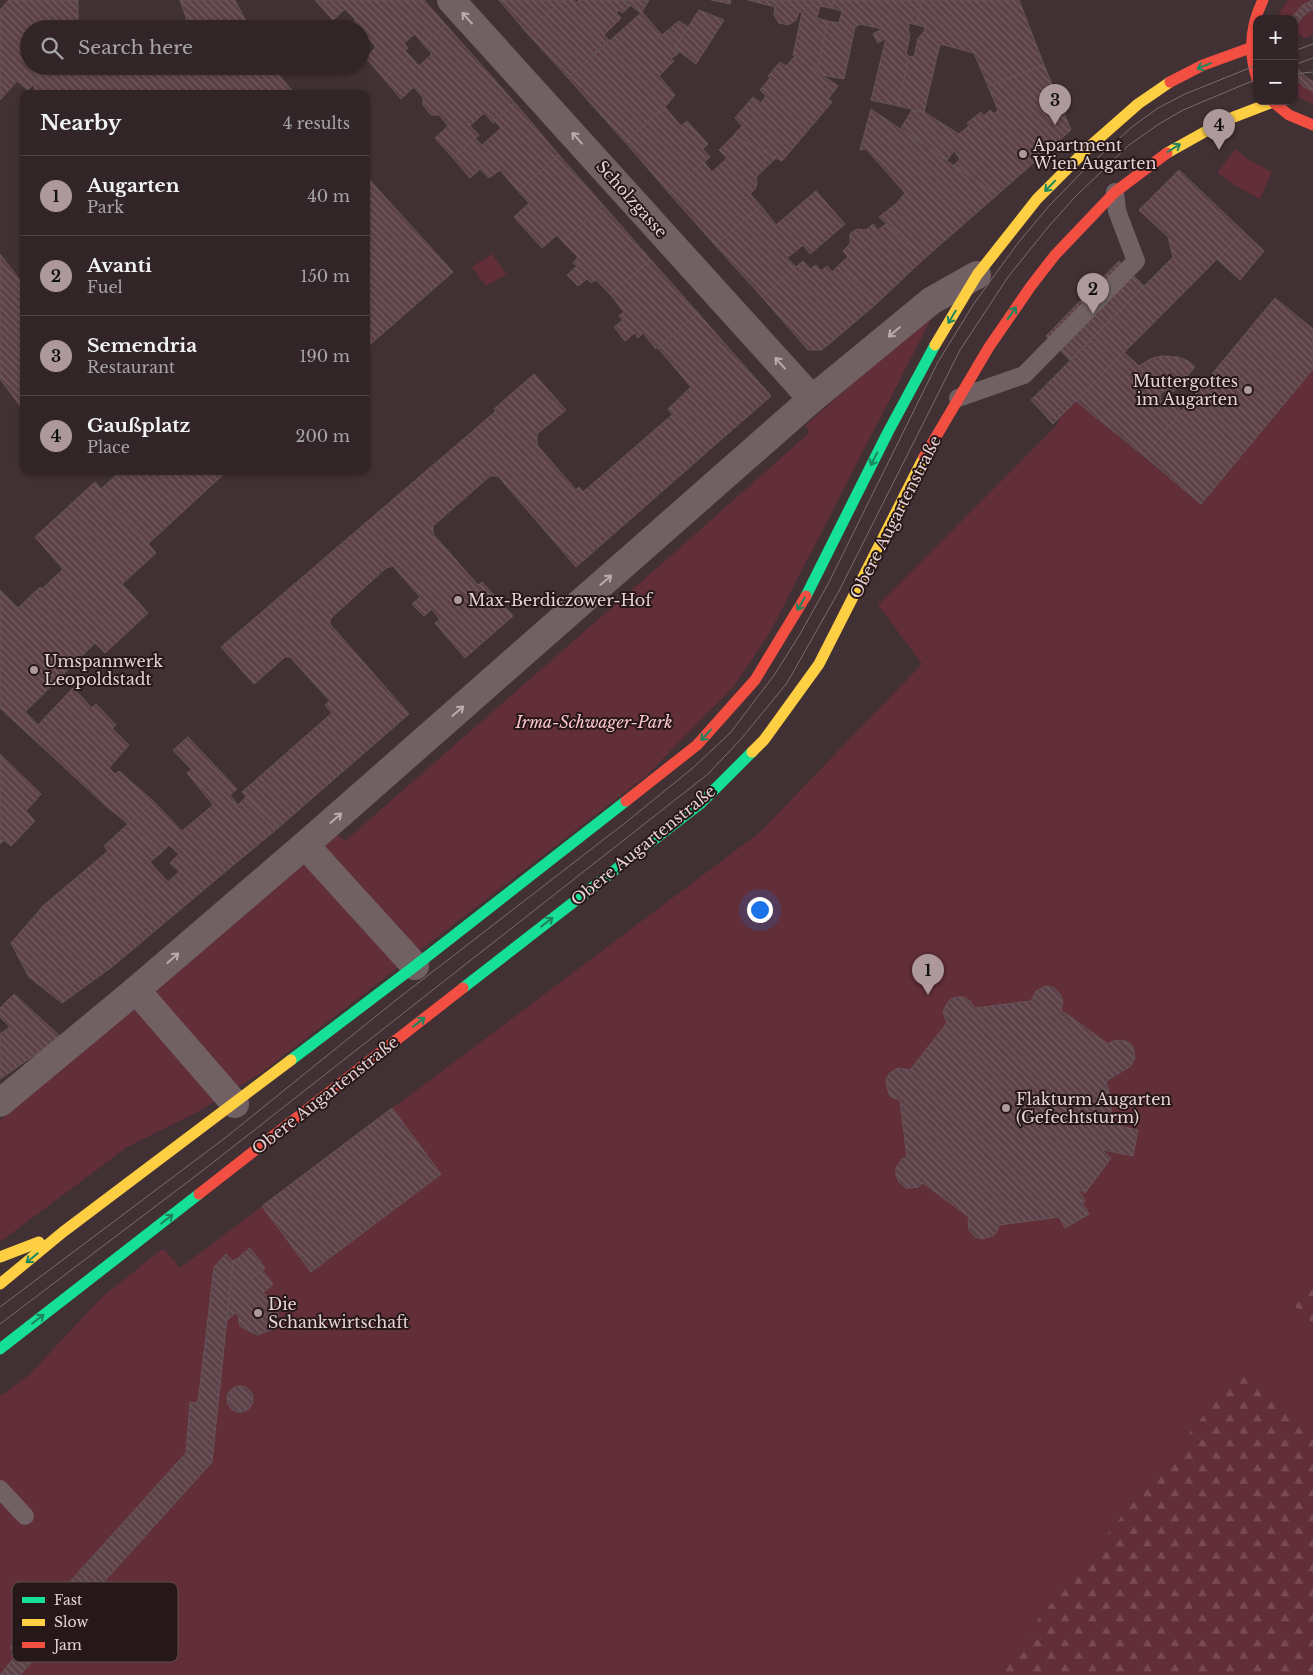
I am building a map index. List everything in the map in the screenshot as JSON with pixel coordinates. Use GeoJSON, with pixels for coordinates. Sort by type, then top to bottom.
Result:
{"type":"FeatureCollection","features":[{"type":"Feature","properties":{"kind":"street","name":"Scholzgasse"},"geometry":{"type":"LineString","coordinates":[[451,0],[812,399]]}},
{"type":"Feature","properties":{"kind":"street"},"geometry":{"type":"LineString","coordinates":[[1253,68],[1250,48],[1251,27],[1263,0]]}},
{"type":"Feature","properties":{"kind":"street"},"geometry":{"type":"LineString","coordinates":[[0,1284],[64,1232],[415,966],[697,745],[755,680],[804,601],[888,432],[928,357],[977,275],[1037,199],[1088,148],[1138,104],[1172,81],[1203,66],[1250,48]]}},
{"type":"Feature","properties":{"kind":"street","name":"Obere Augartenstraße"},"geometry":{"type":"LineString","coordinates":[[0,1349],[700,804],[764,740],[820,664],[930,444],[989,347],[1055,255],[1115,192],[1179,145],[1226,120],[1264,105]]}},
{"type":"Feature","properties":{"kind":"street"},"geometry":{"type":"LineString","coordinates":[[1276,105],[1289,115],[1311,127]]}},
{"type":"Feature","properties":{"kind":"street"},"geometry":{"type":"LineString","coordinates":[[0,1103],[136,990],[305,845],[812,399],[931,301],[977,275]]}},
{"type":"Feature","properties":{"kind":"street"},"geometry":{"type":"LineString","coordinates":[[305,845],[415,966]]}},
{"type":"Feature","properties":{"kind":"street"},"geometry":{"type":"LineString","coordinates":[[136,990],[235,1104]]}},
{"type":"Feature","properties":{"kind":"street"},"geometry":{"type":"LineString","coordinates":[[0,1257],[64,1232]]}},
{"type":"Feature","properties":{"kind":"lane"},"geometry":{"type":"LineString","coordinates":[[957,398],[1024,376],[1136,261],[1117,211],[1115,192]]}},
{"type":"Feature","properties":{"kind":"lane"},"geometry":{"type":"LineString","coordinates":[[0,1489],[25,1516]]}},
{"type":"Feature","properties":{"kind":"green space"},"geometry":{"type":"Polygon","coordinates":[[[1288,0],[1313,0],[1313,35],[1303,39],[1301,34],[1298,35],[1298,15],[1278,15],[1288,0]]]}},
{"type":"Feature","properties":{"kind":"green space"},"geometry":{"type":"Polygon","coordinates":[[[1313,81],[1313,104],[1298,97],[1298,82],[1313,81]]]}},
{"type":"Feature","properties":{"kind":"green space"},"geometry":{"type":"Polygon","coordinates":[[[1236,149],[1246,158],[1272,172],[1260,199],[1217,173],[1236,149]]]}},
{"type":"Feature","properties":{"kind":"green space"},"geometry":{"type":"Polygon","coordinates":[[[492,254],[506,274],[486,286],[472,267],[492,254]]]}},
{"type":"Feature","properties":{"kind":"green space","name":"Irma-Schwager-Park"},"geometry":{"type":"Polygon","coordinates":[[[926,318],[930,321],[769,634],[734,686],[646,776],[261,1073],[196,1113],[127,1147],[0,1242],[0,1120],[338,835],[345,841],[809,433],[806,425],[926,318]]]}},
{"type":"Feature","properties":{"kind":"green space"},"geometry":{"type":"Polygon","coordinates":[[[1313,369],[1313,1675],[0,1675],[0,1396],[30,1374],[101,1298],[161,1250],[165,1250],[180,1268],[760,832],[922,664],[878,605],[1059,423],[1057,421],[1076,401],[1201,504],[1313,369]]]}},
{"type":"Feature","properties":{"kind":"green space"},"geometry":{"type":"Polygon","coordinates":[[[1313,1281],[1313,1323],[1293,1305],[1313,1281]]]}},
{"type":"Feature","properties":{"kind":"green space"},"geometry":{"type":"Polygon","coordinates":[[[1243,1367],[1313,1431],[1313,1675],[993,1675],[1243,1367]]]}},
{"type":"Feature","properties":{"kind":"building"},"geometry":{"type":"Polygon","coordinates":[[[9,0],[78,0],[78,20],[20,20],[20,75],[41,75],[28,90],[17,81],[0,100],[0,10],[9,0]]]}},
{"type":"Feature","properties":{"kind":"building"},"geometry":{"type":"Polygon","coordinates":[[[180,0],[235,0],[245,20],[187,20],[180,0]]]}},
{"type":"Feature","properties":{"kind":"building"},"geometry":{"type":"Polygon","coordinates":[[[315,0],[424,0],[446,25],[423,44],[415,34],[404,43],[408,48],[405,51],[410,56],[384,79],[370,63],[370,54],[376,47],[370,40],[370,20],[355,20],[345,9],[333,20],[315,0]]]}},
{"type":"Feature","properties":{"kind":"building"},"geometry":{"type":"Polygon","coordinates":[[[499,0],[564,0],[527,33],[499,0]]]}},
{"type":"Feature","properties":{"kind":"building"},"geometry":{"type":"Polygon","coordinates":[[[564,0],[574,0],[576,3],[579,0],[623,0],[630,6],[622,13],[619,10],[616,13],[621,18],[604,35],[609,40],[568,78],[527,33],[564,0]]]}},
{"type":"Feature","properties":{"kind":"building"},"geometry":{"type":"Polygon","coordinates":[[[623,0],[649,0],[641,13],[623,0]]]}},
{"type":"Feature","properties":{"kind":"building"},"geometry":{"type":"Polygon","coordinates":[[[711,0],[731,0],[730,4],[711,0]]]}},
{"type":"Feature","properties":{"kind":"building"},"geometry":{"type":"Polygon","coordinates":[[[748,0],[833,0],[831,8],[820,6],[817,18],[828,21],[817,71],[793,55],[802,13],[799,12],[796,20],[788,25],[779,23],[774,15],[775,7],[748,0]]]}},
{"type":"Feature","properties":{"kind":"building"},"geometry":{"type":"Polygon","coordinates":[[[833,0],[922,0],[917,25],[909,23],[910,35],[906,55],[909,56],[898,106],[871,100],[886,38],[878,43],[873,34],[882,29],[860,24],[855,27],[844,79],[822,75],[817,71],[828,21],[839,23],[842,11],[831,8],[833,0]]]}},
{"type":"Feature","properties":{"kind":"building"},"geometry":{"type":"Polygon","coordinates":[[[922,0],[1019,0],[1044,65],[988,86],[974,53],[940,44],[924,112],[898,106],[909,56],[914,57],[918,38],[924,32],[925,27],[917,25],[922,0]]]}},
{"type":"Feature","properties":{"kind":"building"},"geometry":{"type":"Polygon","coordinates":[[[1313,0],[1313,9],[1303,16],[1298,23],[1298,15],[1294,15],[1303,5],[1313,0]]]}},
{"type":"Feature","properties":{"kind":"building"},"geometry":{"type":"Polygon","coordinates":[[[699,10],[724,20],[696,64],[675,48],[699,10]]]}},
{"type":"Feature","properties":{"kind":"building"},"geometry":{"type":"Polygon","coordinates":[[[642,12],[662,35],[679,21],[688,27],[675,48],[679,53],[671,59],[674,61],[659,76],[675,95],[665,107],[625,142],[568,78],[642,12]]]}},
{"type":"Feature","properties":{"kind":"building"},"geometry":{"type":"Polygon","coordinates":[[[446,25],[515,103],[493,123],[484,113],[470,126],[479,135],[453,158],[435,138],[448,126],[439,115],[431,115],[423,105],[423,98],[414,87],[401,99],[384,79],[410,56],[419,66],[432,54],[423,44],[446,25]]]}},
{"type":"Feature","properties":{"kind":"building"},"geometry":{"type":"Polygon","coordinates":[[[795,56],[838,86],[828,99],[832,102],[782,161],[733,136],[742,126],[735,118],[753,97],[761,103],[766,96],[760,90],[770,78],[768,76],[780,62],[786,66],[795,56]]]}},
{"type":"Feature","properties":{"kind":"building"},"geometry":{"type":"Polygon","coordinates":[[[1044,65],[1071,130],[997,195],[954,165],[960,159],[954,151],[947,160],[901,128],[912,110],[924,112],[959,134],[969,126],[967,123],[981,112],[984,116],[990,110],[994,114],[998,110],[988,86],[1044,65]]]}},
{"type":"Feature","properties":{"kind":"building"},"geometry":{"type":"Polygon","coordinates":[[[1298,68],[1313,82],[1313,91],[1304,87],[1298,81],[1298,68]]]}},
{"type":"Feature","properties":{"kind":"building"},"geometry":{"type":"Polygon","coordinates":[[[41,75],[279,75],[292,90],[35,90],[33,85],[41,75]]]}},
{"type":"Feature","properties":{"kind":"building"},"geometry":{"type":"Polygon","coordinates":[[[515,103],[559,155],[518,191],[500,170],[489,178],[480,169],[470,178],[453,158],[475,138],[482,145],[501,128],[495,121],[515,103]]]}},
{"type":"Feature","properties":{"kind":"building"},"geometry":{"type":"Polygon","coordinates":[[[665,107],[681,126],[687,121],[708,144],[703,149],[710,157],[669,193],[625,142],[665,107]]]}},
{"type":"Feature","properties":{"kind":"building"},"geometry":{"type":"Polygon","coordinates":[[[871,109],[997,195],[925,258],[879,217],[897,203],[905,193],[866,149],[860,150],[871,109]]]}},
{"type":"Feature","properties":{"kind":"building"},"geometry":{"type":"Polygon","coordinates":[[[733,136],[776,158],[756,177],[757,184],[750,194],[761,206],[715,245],[669,193],[704,162],[712,172],[727,158],[719,150],[733,136]]]}},
{"type":"Feature","properties":{"kind":"building"},"geometry":{"type":"Polygon","coordinates":[[[559,155],[603,205],[563,242],[557,235],[542,248],[514,217],[529,203],[518,191],[559,155]]]}},
{"type":"Feature","properties":{"kind":"building"},"geometry":{"type":"Polygon","coordinates":[[[1179,170],[1244,232],[1053,424],[1031,400],[1173,257],[1168,237],[1139,210],[1179,170]]]}},
{"type":"Feature","properties":{"kind":"building"},"geometry":{"type":"Polygon","coordinates":[[[370,180],[453,272],[370,345],[370,180]]]}},
{"type":"Feature","properties":{"kind":"building"},"geometry":{"type":"Polygon","coordinates":[[[816,191],[845,224],[810,254],[803,245],[787,258],[796,267],[762,297],[715,245],[761,206],[776,225],[816,191]]]}},
{"type":"Feature","properties":{"kind":"building"},"geometry":{"type":"Polygon","coordinates":[[[603,205],[651,260],[610,294],[596,280],[591,283],[587,279],[578,286],[567,275],[577,266],[573,263],[578,257],[563,242],[603,205]]]}},
{"type":"Feature","properties":{"kind":"building"},"geometry":{"type":"Polygon","coordinates":[[[873,224],[878,230],[886,224],[925,258],[876,304],[840,264],[848,257],[843,251],[850,244],[850,234],[856,229],[866,230],[873,224]]]}},
{"type":"Feature","properties":{"kind":"building"},"geometry":{"type":"Polygon","coordinates":[[[1244,232],[1264,251],[1240,280],[1217,259],[1244,232]]]}},
{"type":"Feature","properties":{"kind":"building"},"geometry":{"type":"Polygon","coordinates":[[[0,254],[20,281],[20,406],[0,379],[0,254]]]}},
{"type":"Feature","properties":{"kind":"building"},"geometry":{"type":"Polygon","coordinates":[[[651,260],[698,313],[656,349],[643,333],[638,338],[635,333],[625,341],[614,327],[623,320],[619,316],[624,312],[610,294],[651,260]]]}},
{"type":"Feature","properties":{"kind":"building"},"geometry":{"type":"Polygon","coordinates":[[[803,261],[810,269],[816,265],[821,271],[827,266],[832,272],[840,264],[876,304],[822,350],[808,350],[762,297],[803,261]]]}},
{"type":"Feature","properties":{"kind":"building"},"geometry":{"type":"Polygon","coordinates":[[[1119,261],[1144,286],[1070,360],[1046,336],[1119,261]]]}},
{"type":"Feature","properties":{"kind":"building","name":"Muttergottes im Augarten"},"geometry":{"type":"Polygon","coordinates":[[[1275,298],[1313,329],[1313,369],[1201,504],[1144,456],[1275,298]]]}},
{"type":"Feature","properties":{"kind":"building"},"geometry":{"type":"Polygon","coordinates":[[[698,313],[771,396],[707,452],[668,409],[691,387],[658,348],[698,313]]]}},
{"type":"Feature","properties":{"kind":"building"},"geometry":{"type":"Polygon","coordinates":[[[1124,352],[1139,366],[1150,359],[1161,356],[1178,357],[1188,361],[1195,367],[1173,392],[1170,390],[1164,391],[1160,395],[1163,405],[1174,404],[1182,411],[1144,456],[1076,401],[1124,352]]]}},
{"type":"Feature","properties":{"kind":"building","name":"Max-Berdiczower-Hof"},"geometry":{"type":"Polygon","coordinates":[[[534,374],[566,410],[537,434],[537,445],[576,490],[579,487],[583,492],[673,414],[707,452],[576,567],[498,476],[490,476],[433,526],[433,534],[478,585],[482,582],[513,616],[465,658],[435,623],[440,620],[432,609],[424,616],[412,604],[420,597],[393,566],[386,568],[330,619],[330,624],[409,714],[278,828],[242,792],[332,713],[325,705],[330,701],[290,657],[285,657],[254,684],[221,647],[496,411],[494,409],[534,374]]]}},
{"type":"Feature","properties":{"kind":"building"},"geometry":{"type":"Polygon","coordinates":[[[117,475],[223,475],[148,544],[101,489],[117,475]]]}},
{"type":"Feature","properties":{"kind":"building","name":"Umspannwerk Leopoldstadt"},"geometry":{"type":"Polygon","coordinates":[[[95,482],[156,553],[122,584],[148,613],[105,653],[95,643],[25,712],[38,725],[73,688],[92,708],[96,704],[116,725],[112,728],[129,745],[109,768],[115,774],[119,771],[153,801],[128,824],[0,708],[0,590],[18,608],[63,569],[35,537],[95,482]]]}},
{"type":"Feature","properties":{"kind":"building"},"geometry":{"type":"Polygon","coordinates":[[[188,737],[237,789],[230,795],[238,805],[246,797],[278,828],[201,892],[170,863],[179,854],[169,845],[160,854],[128,824],[153,801],[182,831],[213,805],[187,773],[192,770],[173,750],[188,737]]]}},
{"type":"Feature","properties":{"kind":"building"},"geometry":{"type":"Polygon","coordinates":[[[0,754],[41,794],[26,811],[35,821],[11,846],[4,840],[0,844],[0,754]]]}},
{"type":"Feature","properties":{"kind":"building"},"geometry":{"type":"Polygon","coordinates":[[[128,824],[160,854],[150,862],[168,882],[180,871],[201,892],[112,967],[62,1003],[29,977],[11,943],[44,905],[108,851],[104,846],[128,824]]]}},
{"type":"Feature","properties":{"kind":"building","name":"Flakturm Augarten (Gefechtsturm)"},"geometry":{"type":"Polygon","coordinates":[[[1046,986],[1054,988],[1060,994],[1063,1001],[1061,1010],[1108,1044],[1121,1040],[1130,1043],[1133,1047],[1135,1058],[1131,1066],[1106,1081],[1111,1101],[1111,1124],[1138,1130],[1133,1156],[1103,1151],[1111,1158],[1085,1193],[1077,1188],[1085,1201],[1082,1203],[1089,1214],[1065,1228],[1059,1217],[999,1225],[993,1236],[982,1239],[975,1237],[969,1230],[969,1217],[923,1183],[918,1187],[906,1188],[899,1182],[896,1168],[902,1159],[907,1157],[900,1100],[893,1098],[889,1094],[886,1079],[890,1073],[898,1068],[910,1070],[947,1023],[943,1012],[950,1000],[956,997],[964,997],[975,1008],[1031,1001],[1036,991],[1046,986]]]}},
{"type":"Feature","properties":{"kind":"building"},"geometry":{"type":"Polygon","coordinates":[[[14,994],[61,1037],[0,1079],[0,1034],[10,1027],[0,1017],[0,1008],[14,994]]]}},
{"type":"Feature","properties":{"kind":"building"},"geometry":{"type":"Polygon","coordinates":[[[392,1108],[441,1174],[311,1272],[262,1206],[392,1108]]]}},
{"type":"Feature","properties":{"kind":"building"},"geometry":{"type":"Polygon","coordinates":[[[250,1248],[265,1268],[251,1278],[237,1259],[250,1248]]]}},
{"type":"Feature","properties":{"kind":"building"},"geometry":{"type":"Polygon","coordinates":[[[226,1254],[233,1261],[212,1462],[104,1582],[70,1582],[186,1453],[190,1402],[198,1403],[214,1267],[226,1254]]]}},
{"type":"Feature","properties":{"kind":"building"},"geometry":{"type":"Polygon","coordinates":[[[237,1259],[251,1278],[262,1270],[273,1284],[263,1293],[274,1300],[279,1316],[271,1330],[257,1335],[240,1326],[237,1312],[227,1320],[233,1261],[237,1259]]]}},
{"type":"Feature","properties":{"kind":"building"},"geometry":{"type":"Polygon","coordinates":[[[240,1386],[249,1390],[253,1399],[249,1408],[240,1412],[231,1408],[227,1399],[231,1390],[240,1386]]]}},
{"type":"Feature","properties":{"kind":"building"},"geometry":{"type":"Polygon","coordinates":[[[12,1660],[12,1662],[32,1662],[20,1675],[0,1675],[12,1660]]]}},
{"type":"Feature","properties":{"kind":"tram line"},"geometry":{"type":"LineString","coordinates":[[1298,50],[1313,44]]}},
{"type":"Feature","properties":{"kind":"tram line"},"geometry":{"type":"LineString","coordinates":[[1298,64],[1313,58]]}},
{"type":"Feature","properties":{"kind":"tram line"},"geometry":{"type":"LineString","coordinates":[[0,1307],[225,1138],[396,1000],[625,823],[694,767],[731,732],[775,674],[800,634],[828,584],[938,362],[973,305],[1018,243],[1049,206],[1084,170],[1132,127],[1158,108],[1185,94],[1253,67]]}},
{"type":"Feature","properties":{"kind":"tram line"},"geometry":{"type":"LineString","coordinates":[[1298,74],[1313,72]]}},
{"type":"Feature","properties":{"kind":"tram line"},"geometry":{"type":"LineString","coordinates":[[0,1324],[206,1168],[708,774],[741,739],[787,683],[839,591],[960,350],[1008,277],[1075,197],[1129,145],[1183,110],[1253,81]]}},
{"type":"Feature","properties":{"kind":"traffic: fast"},"geometry":{"type":"LineString","coordinates":[[806,596],[888,432],[935,345]]}},
{"type":"Feature","properties":{"kind":"traffic: fast"},"geometry":{"type":"LineString","coordinates":[[463,988],[700,804],[752,752]]}},
{"type":"Feature","properties":{"kind":"traffic: fast"},"geometry":{"type":"LineString","coordinates":[[291,1060],[626,801]]}},
{"type":"Feature","properties":{"kind":"traffic: fast"},"geometry":{"type":"LineString","coordinates":[[0,1349],[199,1194]]}},
{"type":"Feature","properties":{"kind":"traffic: slow"},"geometry":{"type":"LineString","coordinates":[[935,345],[977,275],[1037,199],[1088,148],[1138,104],[1170,82]]}},
{"type":"Feature","properties":{"kind":"traffic: slow"},"geometry":{"type":"LineString","coordinates":[[1167,153],[1226,120],[1265,105]]}},
{"type":"Feature","properties":{"kind":"traffic: slow"},"geometry":{"type":"LineString","coordinates":[[752,752],[764,740],[819,664],[924,457]]}},
{"type":"Feature","properties":{"kind":"traffic: slow"},"geometry":{"type":"LineString","coordinates":[[0,1284],[63,1232],[291,1060]]}},
{"type":"Feature","properties":{"kind":"traffic: slow"},"geometry":{"type":"LineString","coordinates":[[0,1257],[39,1242]]}},
{"type":"Feature","properties":{"kind":"traffic: jam"},"geometry":{"type":"LineString","coordinates":[[1253,64],[1253,29],[1263,0]]}},
{"type":"Feature","properties":{"kind":"traffic: jam"},"geometry":{"type":"LineString","coordinates":[[1170,82],[1203,65],[1250,48]]}},
{"type":"Feature","properties":{"kind":"traffic: jam"},"geometry":{"type":"LineString","coordinates":[[1277,105],[1289,115],[1313,125]]}},
{"type":"Feature","properties":{"kind":"traffic: jam"},"geometry":{"type":"LineString","coordinates":[[924,457],[989,347],[1055,255],[1115,192],[1167,153]]}},
{"type":"Feature","properties":{"kind":"traffic: jam"},"geometry":{"type":"LineString","coordinates":[[626,801],[697,745],[755,680],[806,596]]}},
{"type":"Feature","properties":{"kind":"traffic: jam"},"geometry":{"type":"LineString","coordinates":[[199,1194],[463,988]]}},
{"type":"Feature","properties":{"kind":"place","name":"Semendria"},"geometry":{"type":"Point","coordinates":[1055,125]}},
{"type":"Feature","properties":{"kind":"place","name":"Gaußplatz"},"geometry":{"type":"Point","coordinates":[1219,150]}},
{"type":"Feature","properties":{"kind":"place","name":"Apartment Wien Augarten"},"geometry":{"type":"Point","coordinates":[1023,154]}},
{"type":"Feature","properties":{"kind":"place","name":"Avanti"},"geometry":{"type":"Point","coordinates":[1093,314]}},
{"type":"Feature","properties":{"kind":"place","name":"Muttergottes im Augarten"},"geometry":{"type":"Point","coordinates":[1248,390]}},
{"type":"Feature","properties":{"kind":"place","name":"Max-Berdiczower-Hof"},"geometry":{"type":"Point","coordinates":[458,600]}},
{"type":"Feature","properties":{"kind":"place","name":"Umspannwerk Leopoldstadt"},"geometry":{"type":"Point","coordinates":[34,670]}},
{"type":"Feature","properties":{"kind":"place","name":"Augarten"},"geometry":{"type":"Point","coordinates":[928,995]}},
{"type":"Feature","properties":{"kind":"place","name":"Flakturm Augarten (Gefechtsturm)"},"geometry":{"type":"Point","coordinates":[1006,1108]}},
{"type":"Feature","properties":{"kind":"place","name":"Die Schankwirtschaft"},"geometry":{"type":"Point","coordinates":[258,1313]}}]}
